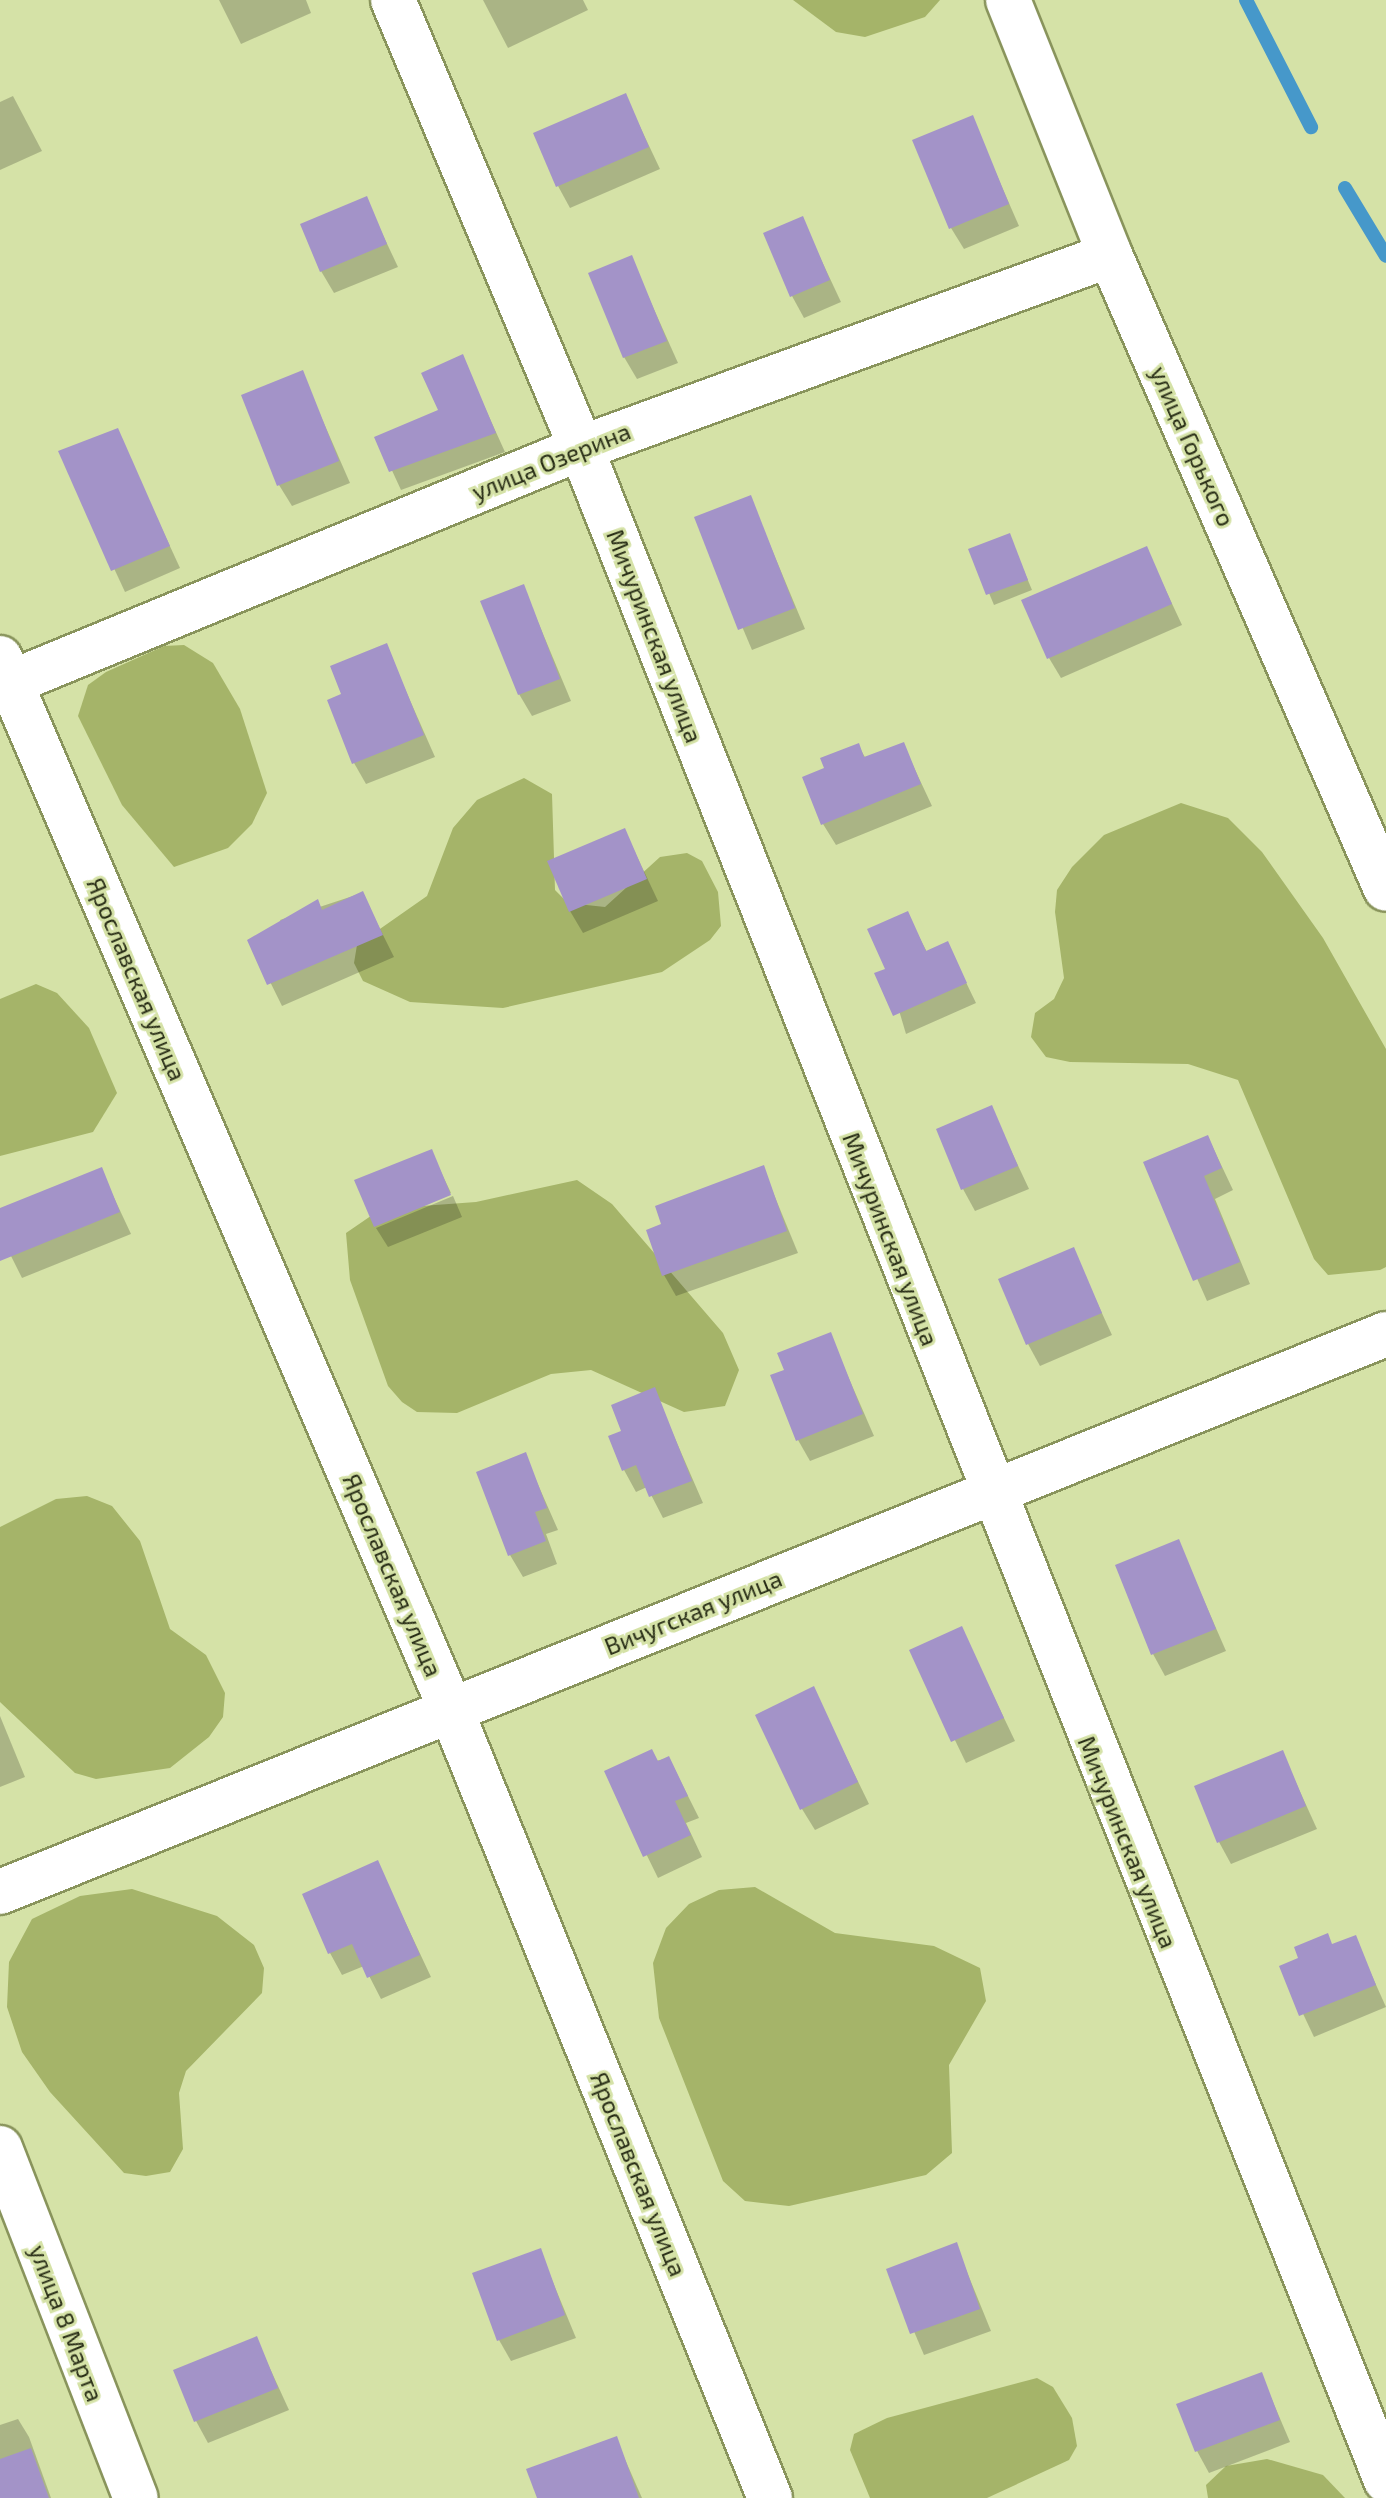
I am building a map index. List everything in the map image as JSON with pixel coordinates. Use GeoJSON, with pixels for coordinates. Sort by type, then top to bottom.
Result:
{"type":"FeatureCollection","features":[{"type":"Feature","properties":{"kind":"street","name":"Мичуринская улица"},"geometry":{"type":"LineString","coordinates":[[393,0],[581,448],[990,1491],[1386,2480]]}},
{"type":"Feature","properties":{"kind":"street","name":"улица Горького"},"geometry":{"type":"LineString","coordinates":[[1008,0],[1110,255],[1386,889]]}},
{"type":"Feature","properties":{"kind":"street","name":"улица Озерина"},"geometry":{"type":"LineString","coordinates":[[3,676],[581,448],[1110,255]]}},
{"type":"Feature","properties":{"kind":"street","name":"Ярославская улица"},"geometry":{"type":"LineString","coordinates":[[3,676],[451,1710],[770,2498]]}},
{"type":"Feature","properties":{"kind":"street","name":"Вичугская улица"},"geometry":{"type":"LineString","coordinates":[[0,1892],[1386,1334]]}},
{"type":"Feature","properties":{"kind":"street","name":"улица 8 Марта"},"geometry":{"type":"LineString","coordinates":[[0,2148],[136,2498]]}},
{"type":"Feature","properties":{"kind":"green space"},"geometry":{"type":"Polygon","coordinates":[[[793,0],[940,0],[925,17],[865,37],[836,32],[793,0]]]}},
{"type":"Feature","properties":{"kind":"green space"},"geometry":{"type":"Polygon","coordinates":[[[184,645],[213,663],[240,709],[267,793],[252,824],[228,848],[174,867],[122,805],[78,716],[88,685],[106,672],[164,646],[184,645]]]}},
{"type":"Feature","properties":{"kind":"green space"},"geometry":{"type":"Polygon","coordinates":[[[524,778],[552,794],[555,890],[568,903],[605,907],[660,857],[687,853],[702,861],[718,892],[721,926],[710,940],[662,972],[503,1008],[410,1002],[363,981],[354,963],[357,945],[427,896],[453,828],[477,800],[524,778]]]}},
{"type":"Feature","properties":{"kind":"green space"},"geometry":{"type":"Polygon","coordinates":[[[1181,803],[1228,818],[1262,852],[1323,938],[1386,1049],[1386,1267],[1380,1270],[1328,1275],[1314,1259],[1238,1080],[1188,1064],[1070,1062],[1046,1057],[1031,1037],[1035,1013],[1054,999],[1064,978],[1055,912],[1057,890],[1072,867],[1104,835],[1181,803]]]}},
{"type":"Feature","properties":{"kind":"green space"},"geometry":{"type":"Polygon","coordinates":[[[36,984],[57,993],[89,1028],[117,1093],[93,1132],[0,1156],[0,999],[36,984]]]}},
{"type":"Feature","properties":{"kind":"green space"},"geometry":{"type":"Polygon","coordinates":[[[577,1180],[612,1204],[723,1333],[739,1370],[725,1406],[684,1412],[591,1370],[551,1374],[457,1413],[417,1412],[402,1402],[388,1386],[350,1280],[346,1233],[381,1209],[476,1202],[577,1180]]]}},
{"type":"Feature","properties":{"kind":"green space"},"geometry":{"type":"Polygon","coordinates":[[[87,1496],[112,1506],[140,1541],[170,1629],[206,1655],[225,1693],[223,1717],[209,1737],[170,1768],[96,1779],[75,1773],[0,1702],[0,1527],[56,1499],[87,1496]]]}},
{"type":"Feature","properties":{"kind":"green space"},"geometry":{"type":"Polygon","coordinates":[[[755,1887],[835,1933],[934,1946],[980,1968],[986,2001],[949,2065],[952,2153],[926,2175],[789,2206],[745,2201],[723,2181],[659,2018],[653,1963],[666,1928],[689,1904],[719,1890],[755,1887]]]}},
{"type":"Feature","properties":{"kind":"green space"},"geometry":{"type":"Polygon","coordinates":[[[132,1889],[217,1916],[254,1945],[264,1968],[262,1993],[186,2071],[179,2093],[183,2149],[170,2172],[146,2176],[124,2173],[50,2092],[22,2052],[7,2007],[9,1962],[32,1919],[80,1896],[132,1889]]]}},
{"type":"Feature","properties":{"kind":"green space"},"geometry":{"type":"Polygon","coordinates":[[[1037,2378],[1053,2387],[1072,2418],[1077,2446],[1069,2460],[987,2498],[870,2498],[850,2450],[854,2434],[887,2418],[1037,2378]]]}},
{"type":"Feature","properties":{"kind":"green space"},"geometry":{"type":"Polygon","coordinates":[[[1267,2459],[1323,2475],[1345,2498],[1208,2498],[1206,2485],[1226,2466],[1267,2459]]]}},
{"type":"Feature","properties":{"kind":"building"},"geometry":{"type":"Polygon","coordinates":[[[626,93],[649,147],[556,187],[533,133],[626,93]]]}},
{"type":"Feature","properties":{"kind":"building"},"geometry":{"type":"Polygon","coordinates":[[[973,115],[1009,204],[949,229],[912,140],[973,115]]]}},
{"type":"Feature","properties":{"kind":"building"},"geometry":{"type":"Polygon","coordinates":[[[367,196],[387,244],[320,272],[300,224],[367,196]]]}},
{"type":"Feature","properties":{"kind":"building"},"geometry":{"type":"Polygon","coordinates":[[[803,216],[830,280],[790,297],[763,233],[803,216]]]}},
{"type":"Feature","properties":{"kind":"building"},"geometry":{"type":"Polygon","coordinates":[[[632,255],[667,341],[623,358],[588,273],[632,255]]]}},
{"type":"Feature","properties":{"kind":"building"},"geometry":{"type":"Polygon","coordinates":[[[463,354],[496,433],[389,472],[374,437],[438,410],[421,373],[463,354]]]}},
{"type":"Feature","properties":{"kind":"building"},"geometry":{"type":"Polygon","coordinates":[[[303,370],[339,461],[277,486],[241,395],[303,370]]]}},
{"type":"Feature","properties":{"kind":"building"},"geometry":{"type":"Polygon","coordinates":[[[118,428],[170,546],[111,571],[58,451],[118,428]]]}},
{"type":"Feature","properties":{"kind":"building"},"geometry":{"type":"Polygon","coordinates":[[[751,495],[795,608],[738,630],[694,517],[751,495]]]}},
{"type":"Feature","properties":{"kind":"building"},"geometry":{"type":"Polygon","coordinates":[[[1010,533],[1028,580],[986,595],[968,549],[1010,533]]]}},
{"type":"Feature","properties":{"kind":"building"},"geometry":{"type":"Polygon","coordinates":[[[1147,546],[1172,604],[1047,659],[1021,600],[1147,546]]]}},
{"type":"Feature","properties":{"kind":"building"},"geometry":{"type":"Polygon","coordinates":[[[524,584],[560,679],[518,695],[480,601],[524,584]]]}},
{"type":"Feature","properties":{"kind":"building"},"geometry":{"type":"Polygon","coordinates":[[[387,643],[424,735],[352,764],[327,700],[341,694],[330,666],[387,643]]]}},
{"type":"Feature","properties":{"kind":"building"},"geometry":{"type":"Polygon","coordinates":[[[904,742],[921,784],[821,825],[802,777],[824,768],[820,758],[859,743],[864,757],[904,742]]]}},
{"type":"Feature","properties":{"kind":"building"},"geometry":{"type":"Polygon","coordinates":[[[625,828],[647,879],[569,912],[547,861],[625,828]]]}},
{"type":"Feature","properties":{"kind":"building"},"geometry":{"type":"Polygon","coordinates":[[[363,891],[383,935],[267,985],[247,940],[318,899],[322,910],[363,891]]]}},
{"type":"Feature","properties":{"kind":"building"},"geometry":{"type":"Polygon","coordinates":[[[908,911],[926,951],[948,941],[967,983],[893,1016],[874,973],[885,969],[867,929],[908,911]]]}},
{"type":"Feature","properties":{"kind":"building"},"geometry":{"type":"Polygon","coordinates":[[[992,1105],[1018,1166],[961,1190],[936,1129],[992,1105]]]}},
{"type":"Feature","properties":{"kind":"building"},"geometry":{"type":"Polygon","coordinates":[[[1208,1135],[1222,1168],[1204,1176],[1240,1262],[1193,1281],[1143,1162],[1208,1135]]]}},
{"type":"Feature","properties":{"kind":"building"},"geometry":{"type":"Polygon","coordinates":[[[432,1149],[451,1195],[374,1227],[354,1180],[432,1149]]]}},
{"type":"Feature","properties":{"kind":"building"},"geometry":{"type":"Polygon","coordinates":[[[764,1165],[787,1231],[662,1276],[646,1230],[661,1224],[655,1206],[764,1165]]]}},
{"type":"Feature","properties":{"kind":"building"},"geometry":{"type":"Polygon","coordinates":[[[102,1167],[120,1212],[0,1261],[0,1208],[102,1167]]]}},
{"type":"Feature","properties":{"kind":"building"},"geometry":{"type":"Polygon","coordinates":[[[1074,1247],[1102,1313],[1026,1345],[998,1279],[1074,1247]]]}},
{"type":"Feature","properties":{"kind":"building"},"geometry":{"type":"Polygon","coordinates":[[[831,1332],[863,1414],[796,1441],[770,1375],[784,1370],[777,1353],[831,1332]]]}},
{"type":"Feature","properties":{"kind":"building"},"geometry":{"type":"Polygon","coordinates":[[[655,1387],[692,1481],[649,1497],[636,1465],[622,1471],[608,1436],[621,1431],[611,1405],[655,1387]]]}},
{"type":"Feature","properties":{"kind":"building"},"geometry":{"type":"Polygon","coordinates":[[[526,1452],[547,1508],[535,1512],[546,1541],[508,1556],[476,1472],[526,1452]]]}},
{"type":"Feature","properties":{"kind":"building"},"geometry":{"type":"Polygon","coordinates":[[[1179,1539],[1216,1629],[1151,1655],[1115,1565],[1179,1539]]]}},
{"type":"Feature","properties":{"kind":"building"},"geometry":{"type":"Polygon","coordinates":[[[962,1626],[1004,1718],[951,1742],[909,1650],[962,1626]]]}},
{"type":"Feature","properties":{"kind":"building"},"geometry":{"type":"Polygon","coordinates":[[[814,1686],[858,1782],[800,1810],[755,1715],[814,1686]]]}},
{"type":"Feature","properties":{"kind":"building"},"geometry":{"type":"Polygon","coordinates":[[[652,1749],[658,1761],[669,1756],[688,1796],[675,1801],[691,1835],[643,1857],[604,1771],[652,1749]]]}},
{"type":"Feature","properties":{"kind":"building"},"geometry":{"type":"Polygon","coordinates":[[[1283,1750],[1306,1806],[1217,1843],[1194,1786],[1283,1750]]]}},
{"type":"Feature","properties":{"kind":"building"},"geometry":{"type":"Polygon","coordinates":[[[378,1860],[420,1955],[367,1978],[352,1944],[328,1954],[302,1894],[378,1860]]]}},
{"type":"Feature","properties":{"kind":"building"},"geometry":{"type":"Polygon","coordinates":[[[1328,1933],[1332,1944],[1356,1935],[1376,1985],[1299,2016],[1279,1966],[1298,1958],[1294,1947],[1328,1933]]]}},
{"type":"Feature","properties":{"kind":"building"},"geometry":{"type":"Polygon","coordinates":[[[957,2242],[980,2309],[910,2334],[886,2269],[957,2242]]]}},
{"type":"Feature","properties":{"kind":"building"},"geometry":{"type":"Polygon","coordinates":[[[541,2248],[565,2315],[497,2341],[472,2273],[541,2248]]]}},
{"type":"Feature","properties":{"kind":"building"},"geometry":{"type":"Polygon","coordinates":[[[257,2336],[278,2388],[194,2422],[173,2370],[257,2336]]]}},
{"type":"Feature","properties":{"kind":"building"},"geometry":{"type":"Polygon","coordinates":[[[1262,2372],[1280,2420],[1195,2452],[1176,2404],[1262,2372]]]}},
{"type":"Feature","properties":{"kind":"building"},"geometry":{"type":"Polygon","coordinates":[[[617,2436],[639,2498],[537,2498],[526,2469],[617,2436]]]}},
{"type":"Feature","properties":{"kind":"building"},"geometry":{"type":"Polygon","coordinates":[[[31,2448],[49,2498],[0,2498],[0,2459],[31,2448]]]}},
{"type":"Feature","properties":{"kind":"waterway"},"geometry":{"type":"LineString","coordinates":[[1246,0],[1311,127]]}},
{"type":"Feature","properties":{"kind":"waterway"},"geometry":{"type":"LineString","coordinates":[[1345,188],[1386,256]]}}]}
